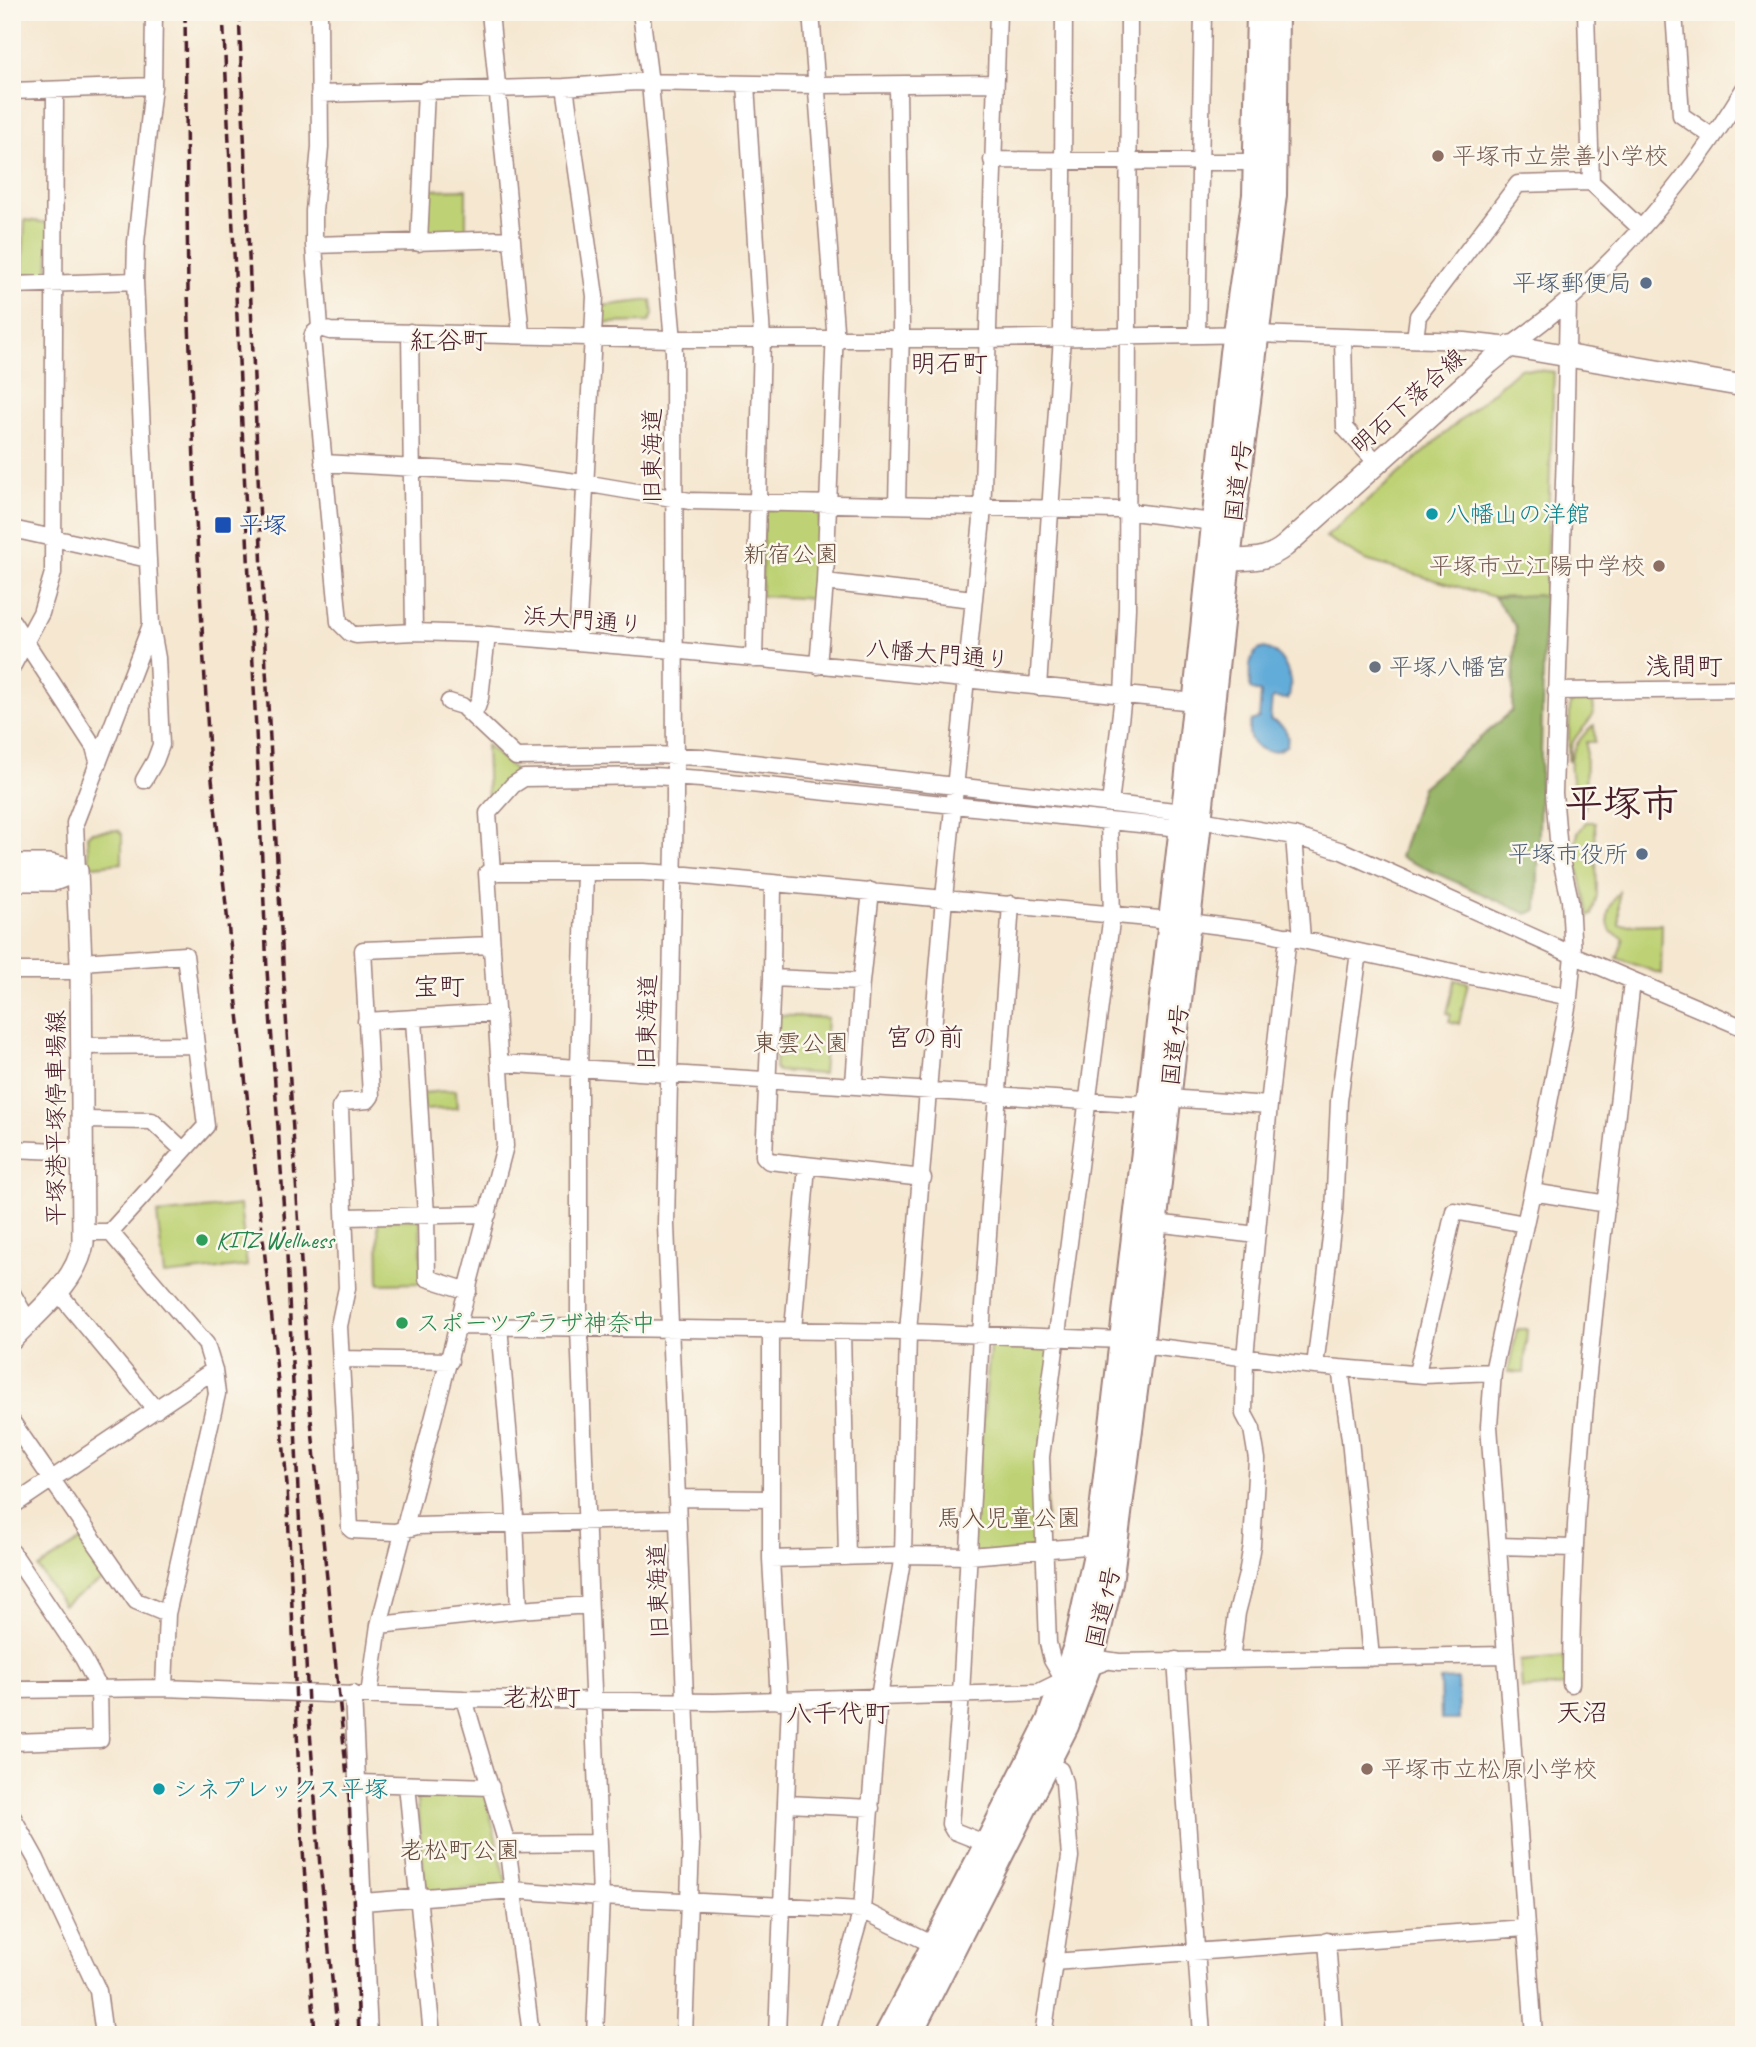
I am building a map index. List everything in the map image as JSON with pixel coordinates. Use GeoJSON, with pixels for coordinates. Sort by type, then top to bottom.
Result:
{"type":"FeatureCollection","features":[{"type":"Feature","properties":{"kind":"highway","name":"国道1号"},"geometry":{"type":"LineString","coordinates":[[887,2035],[1064,1692],[1091,1658],[1110,1583],[1117,1544],[1131,1343],[1180,921],[1203,794],[1239,472],[1255,195],[1259,12]]}},
{"type":"Feature","properties":{"kind":"highway","name":"国道1号"},"geometry":{"type":"LineString","coordinates":[[1197,821],[1195,702],[1213,522],[1245,334],[1274,195],[1276,12]]}},
{"type":"Feature","properties":{"kind":"highway"},"geometry":{"type":"LineString","coordinates":[[1213,522],[1221,520],[1226,514],[1229,490],[1239,472]]}},
{"type":"Feature","properties":{"kind":"highway","name":"国道1号"},"geometry":{"type":"LineString","coordinates":[[1091,1658],[1098,1545],[1131,1343],[1155,1223],[1159,1102]]}},
{"type":"Feature","properties":{"kind":"highway","name":"国道1号"},"geometry":{"type":"LineString","coordinates":[[909,2035],[1048,1765],[1064,1692]]}},
{"type":"Feature","properties":{"kind":"main road"},"geometry":{"type":"LineString","coordinates":[[1510,346],[1744,386]]}},
{"type":"Feature","properties":{"kind":"main road","name":"明石下落合線"},"geometry":{"type":"LineString","coordinates":[[1228,560],[1258,559],[1278,552],[1510,346]]}},
{"type":"Feature","properties":{"kind":"main road"},"geometry":{"type":"LineString","coordinates":[[1201,651],[1214,606],[1219,565],[1228,560]]}},
{"type":"Feature","properties":{"kind":"main road"},"geometry":{"type":"LineString","coordinates":[[12,865],[50,865],[77,871]]}},
{"type":"Feature","properties":{"kind":"main road"},"geometry":{"type":"LineString","coordinates":[[12,880],[54,880],[77,871]]}},
{"type":"Feature","properties":{"kind":"main road","name":"平塚港平塚停車場線"},"geometry":{"type":"LineString","coordinates":[[12,1339],[57,1291],[73,1271],[81,1255],[81,967],[77,871]]}},
{"type":"Feature","properties":{"kind":"street"},"geometry":{"type":"LineString","coordinates":[[144,780],[155,761],[160,745],[157,658],[151,625],[135,281],[136,242],[153,86],[154,12]]}},
{"type":"Feature","properties":{"kind":"street","name":"浜大門通り"},"geometry":{"type":"LineString","coordinates":[[319,12],[320,147],[314,245],[320,328],[313,334],[312,340],[339,622],[343,628],[356,635],[414,632],[486,635],[676,650]]}},
{"type":"Feature","properties":{"kind":"street"},"geometry":{"type":"LineString","coordinates":[[490,12],[521,334]]}},
{"type":"Feature","properties":{"kind":"street","name":"旧東海道"},"geometry":{"type":"LineString","coordinates":[[641,12],[674,339],[676,650],[666,1225],[691,1846],[684,2035]]}},
{"type":"Feature","properties":{"kind":"street"},"geometry":{"type":"LineString","coordinates":[[811,12],[835,338],[825,582],[818,666]]}},
{"type":"Feature","properties":{"kind":"street"},"geometry":{"type":"LineString","coordinates":[[826,2035],[862,1910],[879,1697],[903,1555],[908,1332],[923,1178],[944,898],[982,507],[998,12]]}},
{"type":"Feature","properties":{"kind":"street"},"geometry":{"type":"LineString","coordinates":[[1038,687],[1062,337],[1065,12]]}},
{"type":"Feature","properties":{"kind":"street"},"geometry":{"type":"LineString","coordinates":[[1110,804],[1123,696],[1127,608],[1129,12]]}},
{"type":"Feature","properties":{"kind":"street"},"geometry":{"type":"LineString","coordinates":[[1197,334],[1203,12]]}},
{"type":"Feature","properties":{"kind":"street"},"geometry":{"type":"LineString","coordinates":[[1586,12],[1591,182]]}},
{"type":"Feature","properties":{"kind":"street"},"geometry":{"type":"LineString","coordinates":[[1674,12],[1681,115],[1713,137]]}},
{"type":"Feature","properties":{"kind":"street"},"geometry":{"type":"LineString","coordinates":[[319,94],[650,83],[996,83]]}},
{"type":"Feature","properties":{"kind":"street"},"geometry":{"type":"LineString","coordinates":[[746,84],[762,338],[754,659]]}},
{"type":"Feature","properties":{"kind":"street"},"geometry":{"type":"LineString","coordinates":[[897,504],[900,338],[898,85]]}},
{"type":"Feature","properties":{"kind":"street"},"geometry":{"type":"LineString","coordinates":[[12,91],[153,86]]}},
{"type":"Feature","properties":{"kind":"street"},"geometry":{"type":"LineString","coordinates":[[565,87],[595,296],[577,642]]}},
{"type":"Feature","properties":{"kind":"street"},"geometry":{"type":"LineString","coordinates":[[320,328],[330,331],[674,339],[986,339],[1245,334],[1415,339],[1510,346],[1568,301],[1640,228],[1688,172],[1744,89]]}},
{"type":"Feature","properties":{"kind":"street"},"geometry":{"type":"LineString","coordinates":[[12,667],[48,594],[52,573],[55,90]]}},
{"type":"Feature","properties":{"kind":"street"},"geometry":{"type":"LineString","coordinates":[[419,243],[426,90]]}},
{"type":"Feature","properties":{"kind":"street"},"geometry":{"type":"LineString","coordinates":[[992,160],[1256,162]]}},
{"type":"Feature","properties":{"kind":"street"},"geometry":{"type":"LineString","coordinates":[[1415,339],[1418,316],[1518,184],[1591,182],[1640,228]]}},
{"type":"Feature","properties":{"kind":"street"},"geometry":{"type":"LineString","coordinates":[[314,245],[512,239]]}},
{"type":"Feature","properties":{"kind":"street"},"geometry":{"type":"LineString","coordinates":[[12,285],[135,281]]}},
{"type":"Feature","properties":{"kind":"street"},"geometry":{"type":"LineString","coordinates":[[1534,2035],[1489,1426],[1493,1372],[1532,1192],[1569,997],[1573,956],[1570,900],[1559,851],[1554,793],[1568,301]]}},
{"type":"Feature","properties":{"kind":"street"},"geometry":{"type":"LineString","coordinates":[[410,332],[414,632]]}},
{"type":"Feature","properties":{"kind":"street"},"geometry":{"type":"LineString","coordinates":[[1343,337],[1345,428],[1378,464]]}},
{"type":"Feature","properties":{"kind":"street"},"geometry":{"type":"LineString","coordinates":[[323,463],[509,473],[690,501],[1050,507],[1126,511],[1213,522]]}},
{"type":"Feature","properties":{"kind":"street"},"geometry":{"type":"LineString","coordinates":[[12,529],[148,559]]}},
{"type":"Feature","properties":{"kind":"street"},"geometry":{"type":"LineString","coordinates":[[825,582],[973,599]]}},
{"type":"Feature","properties":{"kind":"street"},"geometry":{"type":"LineString","coordinates":[[12,621],[94,747],[98,761]]}},
{"type":"Feature","properties":{"kind":"street"},"geometry":{"type":"LineString","coordinates":[[77,871],[75,823],[151,625]]}},
{"type":"Feature","properties":{"kind":"street"},"geometry":{"type":"LineString","coordinates":[[470,713],[477,707],[480,698],[486,635]]}},
{"type":"Feature","properties":{"kind":"street","name":"八幡大門通り"},"geometry":{"type":"LineString","coordinates":[[676,650],[1195,702]]}},
{"type":"Feature","properties":{"kind":"street"},"geometry":{"type":"LineString","coordinates":[[1556,691],[1744,689]]}},
{"type":"Feature","properties":{"kind":"street"},"geometry":{"type":"LineString","coordinates":[[449,702],[455,702],[470,713],[516,757],[674,755],[1110,804],[1294,836],[1342,851],[1573,956],[1744,1028]]}},
{"type":"Feature","properties":{"kind":"street"},"geometry":{"type":"LineString","coordinates":[[492,872],[488,813],[513,785],[524,778],[674,777],[1109,821],[1197,821]]}},
{"type":"Feature","properties":{"kind":"street"},"geometry":{"type":"LineString","coordinates":[[12,1690],[164,1688],[464,1699],[685,1702],[1064,1692],[1048,1643],[1041,1457],[1112,914],[1109,821]]}},
{"type":"Feature","properties":{"kind":"street"},"geometry":{"type":"LineString","coordinates":[[1231,1660],[1237,1613],[1252,1545],[1257,1459],[1252,1429],[1244,1414],[1245,1357],[1269,1105],[1295,938],[1294,836]]}},
{"type":"Feature","properties":{"kind":"street"},"geometry":{"type":"LineString","coordinates":[[585,872],[579,1067],[579,1328],[601,1897],[595,2035]]}},
{"type":"Feature","properties":{"kind":"street"},"geometry":{"type":"LineString","coordinates":[[369,2035],[358,1783],[361,1694],[505,1146],[487,873],[673,874],[1180,921],[1295,938],[1569,997]]}},
{"type":"Feature","properties":{"kind":"street"},"geometry":{"type":"LineString","coordinates":[[773,884],[772,978],[764,1156],[769,1161],[923,1178]]}},
{"type":"Feature","properties":{"kind":"street"},"geometry":{"type":"LineString","coordinates":[[854,1084],[871,891]]}},
{"type":"Feature","properties":{"kind":"street"},"geometry":{"type":"LineString","coordinates":[[987,1844],[954,1831],[950,1824],[970,1556],[981,1335],[1010,904]]}},
{"type":"Feature","properties":{"kind":"street"},"geometry":{"type":"LineString","coordinates":[[492,945],[363,950],[371,1098],[345,1101],[341,1108],[347,1289],[339,1326],[350,1528],[395,1532],[406,1528],[678,1519]]}},
{"type":"Feature","properties":{"kind":"street"},"geometry":{"type":"LineString","coordinates":[[1315,1366],[1334,1213],[1339,1101],[1359,952]]}},
{"type":"Feature","properties":{"kind":"street"},"geometry":{"type":"LineString","coordinates":[[12,971],[81,967],[185,955],[206,1126],[110,1232],[83,1233]]}},
{"type":"Feature","properties":{"kind":"street"},"geometry":{"type":"LineString","coordinates":[[772,978],[861,982]]}},
{"type":"Feature","properties":{"kind":"street"},"geometry":{"type":"LineString","coordinates":[[1571,1684],[1574,1548],[1583,1415],[1632,981]]}},
{"type":"Feature","properties":{"kind":"street"},"geometry":{"type":"LineString","coordinates":[[366,1021],[497,1013]]}},
{"type":"Feature","properties":{"kind":"street"},"geometry":{"type":"LineString","coordinates":[[414,1019],[426,1215],[427,1278],[468,1291]]}},
{"type":"Feature","properties":{"kind":"street"},"geometry":{"type":"LineString","coordinates":[[81,1046],[197,1045]]}},
{"type":"Feature","properties":{"kind":"street"},"geometry":{"type":"LineString","coordinates":[[500,1063],[1086,1099],[1159,1102],[1182,1099],[1269,1105]]}},
{"type":"Feature","properties":{"kind":"street"},"geometry":{"type":"LineString","coordinates":[[82,1120],[152,1121],[183,1150]]}},
{"type":"Feature","properties":{"kind":"street"},"geometry":{"type":"LineString","coordinates":[[12,1149],[82,1152]]}},
{"type":"Feature","properties":{"kind":"street"},"geometry":{"type":"LineString","coordinates":[[793,1331],[807,1166]]}},
{"type":"Feature","properties":{"kind":"street"},"geometry":{"type":"LineString","coordinates":[[1532,1192],[1607,1203]]}},
{"type":"Feature","properties":{"kind":"street"},"geometry":{"type":"LineString","coordinates":[[1417,1373],[1454,1211],[1525,1224]]}},
{"type":"Feature","properties":{"kind":"street"},"geometry":{"type":"LineString","coordinates":[[346,1217],[488,1214]]}},
{"type":"Feature","properties":{"kind":"street"},"geometry":{"type":"LineString","coordinates":[[1155,1223],[1256,1235]]}},
{"type":"Feature","properties":{"kind":"street"},"geometry":{"type":"LineString","coordinates":[[110,1232],[206,1344],[214,1370],[217,1394],[167,1614],[164,1688]]}},
{"type":"Feature","properties":{"kind":"street"},"geometry":{"type":"LineString","coordinates":[[57,1291],[156,1410]]}},
{"type":"Feature","properties":{"kind":"street"},"geometry":{"type":"LineString","coordinates":[[12,1293],[28,1321]]}},
{"type":"Feature","properties":{"kind":"street"},"geometry":{"type":"LineString","coordinates":[[459,1326],[908,1332],[1055,1338],[1131,1343],[1340,1368],[1417,1373],[1493,1372]]}},
{"type":"Feature","properties":{"kind":"street"},"geometry":{"type":"LineString","coordinates":[[499,1326],[516,1524],[519,1610]]}},
{"type":"Feature","properties":{"kind":"street"},"geometry":{"type":"LineString","coordinates":[[771,1330],[771,1559],[784,1700],[786,1804],[777,2035]]}},
{"type":"Feature","properties":{"kind":"street"},"geometry":{"type":"LineString","coordinates":[[842,1331],[847,1557]]}},
{"type":"Feature","properties":{"kind":"street"},"geometry":{"type":"LineString","coordinates":[[342,1359],[450,1361]]}},
{"type":"Feature","properties":{"kind":"street"},"geometry":{"type":"LineString","coordinates":[[1340,1368],[1350,1439],[1371,1658]]}},
{"type":"Feature","properties":{"kind":"street"},"geometry":{"type":"LineString","coordinates":[[12,1506],[214,1370]]}},
{"type":"Feature","properties":{"kind":"street"},"geometry":{"type":"LineString","coordinates":[[12,1422],[136,1601],[167,1614]]}},
{"type":"Feature","properties":{"kind":"street"},"geometry":{"type":"LineString","coordinates":[[677,1498],[771,1499]]}},
{"type":"Feature","properties":{"kind":"street"},"geometry":{"type":"LineString","coordinates":[[771,1559],[970,1556],[1098,1545]]}},
{"type":"Feature","properties":{"kind":"street"},"geometry":{"type":"LineString","coordinates":[[1498,1546],[1574,1548]]}},
{"type":"Feature","properties":{"kind":"street"},"geometry":{"type":"LineString","coordinates":[[12,1552],[83,1658],[99,1688],[100,1739],[12,1742]]}},
{"type":"Feature","properties":{"kind":"street"},"geometry":{"type":"LineString","coordinates":[[379,1625],[589,1605]]}},
{"type":"Feature","properties":{"kind":"street"},"geometry":{"type":"LineString","coordinates":[[1091,1658],[1231,1660],[1505,1656]]}},
{"type":"Feature","properties":{"kind":"street"},"geometry":{"type":"LineString","coordinates":[[1175,1660],[1202,2035]]}},
{"type":"Feature","properties":{"kind":"street"},"geometry":{"type":"LineString","coordinates":[[464,1699],[507,1844],[531,2035]]}},
{"type":"Feature","properties":{"kind":"street"},"geometry":{"type":"LineString","coordinates":[[1043,2035],[1070,1857],[1064,1782],[1060,1770],[1048,1765]]}},
{"type":"Feature","properties":{"kind":"street"},"geometry":{"type":"LineString","coordinates":[[358,1783],[491,1787]]}},
{"type":"Feature","properties":{"kind":"street"},"geometry":{"type":"LineString","coordinates":[[407,1785],[432,2035]]}},
{"type":"Feature","properties":{"kind":"street"},"geometry":{"type":"LineString","coordinates":[[786,1804],[871,1808]]}},
{"type":"Feature","properties":{"kind":"street"},"geometry":{"type":"LineString","coordinates":[[12,1816],[36,1859],[98,1992],[104,2035]]}},
{"type":"Feature","properties":{"kind":"street"},"geometry":{"type":"LineString","coordinates":[[507,1844],[598,1843]]}},
{"type":"Feature","properties":{"kind":"street"},"geometry":{"type":"LineString","coordinates":[[363,1902],[513,1890],[862,1910],[934,1945]]}},
{"type":"Feature","properties":{"kind":"street"},"geometry":{"type":"LineString","coordinates":[[1053,1962],[1525,1928]]}},
{"type":"Feature","properties":{"kind":"street"},"geometry":{"type":"LineString","coordinates":[[1327,1941],[1334,2035]]}},
{"type":"Feature","properties":{"kind":"green space"},"geometry":{"type":"Polygon","coordinates":[[[466,189],[466,235],[426,236],[427,190],[466,189]]]}},
{"type":"Feature","properties":{"kind":"green space"},"geometry":{"type":"Polygon","coordinates":[[[25,220],[50,223],[48,277],[22,277],[25,220]]]}},
{"type":"Feature","properties":{"kind":"green space"},"geometry":{"type":"Polygon","coordinates":[[[651,300],[653,314],[649,322],[602,323],[601,306],[651,300]]]}},
{"type":"Feature","properties":{"kind":"green space"},"geometry":{"type":"Polygon","coordinates":[[[1520,368],[1554,372],[1545,595],[1494,597],[1365,560],[1326,537],[1520,368]]]}},
{"type":"Feature","properties":{"kind":"green space","name":"新宿公園"},"geometry":{"type":"Polygon","coordinates":[[[764,509],[820,509],[817,599],[761,596],[764,509]]]}},
{"type":"Feature","properties":{"kind":"green space"},"geometry":{"type":"Polygon","coordinates":[[[1545,595],[1537,910],[1527,914],[1400,857],[1422,787],[1512,711],[1516,627],[1494,597],[1545,595]]]}},
{"type":"Feature","properties":{"kind":"green space"},"geometry":{"type":"Polygon","coordinates":[[[1591,699],[1594,712],[1575,738],[1568,761],[1570,704],[1575,700],[1591,699]]]}},
{"type":"Feature","properties":{"kind":"green space"},"geometry":{"type":"Polygon","coordinates":[[[1594,725],[1595,742],[1586,742],[1585,807],[1574,785],[1571,764],[1577,744],[1594,725]]]}},
{"type":"Feature","properties":{"kind":"green space"},"geometry":{"type":"Polygon","coordinates":[[[486,745],[517,772],[488,800],[486,745]]]}},
{"type":"Feature","properties":{"kind":"green space"},"geometry":{"type":"Polygon","coordinates":[[[1586,822],[1595,822],[1597,895],[1592,915],[1589,916],[1574,850],[1578,833],[1586,822]]]}},
{"type":"Feature","properties":{"kind":"green space"},"geometry":{"type":"Polygon","coordinates":[[[118,830],[122,834],[122,863],[94,866],[89,864],[87,836],[91,832],[118,830]]]}},
{"type":"Feature","properties":{"kind":"green space"},"geometry":{"type":"Polygon","coordinates":[[[1619,892],[1619,925],[1662,924],[1661,974],[1617,958],[1624,938],[1611,932],[1608,916],[1610,906],[1619,892]]]}},
{"type":"Feature","properties":{"kind":"green space"},"geometry":{"type":"Polygon","coordinates":[[[1455,980],[1468,982],[1459,1024],[1449,1021],[1451,1014],[1447,1013],[1455,980]]]}},
{"type":"Feature","properties":{"kind":"green space","name":"東雲公園"},"geometry":{"type":"Polygon","coordinates":[[[777,1015],[827,1018],[823,1074],[775,1069],[777,1015]]]}},
{"type":"Feature","properties":{"kind":"green space"},"geometry":{"type":"Polygon","coordinates":[[[456,1090],[457,1108],[424,1110],[423,1093],[456,1090]]]}},
{"type":"Feature","properties":{"kind":"green space","name":"KITZ Wellness"},"geometry":{"type":"Polygon","coordinates":[[[240,1205],[247,1266],[164,1275],[157,1214],[240,1205]]]}},
{"type":"Feature","properties":{"kind":"green space"},"geometry":{"type":"Polygon","coordinates":[[[420,1219],[422,1283],[379,1284],[378,1220],[420,1219]]]}},
{"type":"Feature","properties":{"kind":"green space"},"geometry":{"type":"Polygon","coordinates":[[[1517,1329],[1527,1329],[1524,1373],[1508,1372],[1517,1329]]]}},
{"type":"Feature","properties":{"kind":"green space","name":"馬入児童公園"},"geometry":{"type":"Polygon","coordinates":[[[991,1337],[1052,1342],[1045,1549],[970,1556],[991,1337]]]}},
{"type":"Feature","properties":{"kind":"green space"},"geometry":{"type":"Polygon","coordinates":[[[85,1538],[112,1574],[63,1605],[38,1568],[85,1538]]]}},
{"type":"Feature","properties":{"kind":"green space"},"geometry":{"type":"Polygon","coordinates":[[[1565,1657],[1567,1686],[1522,1689],[1520,1661],[1565,1657]]]}},
{"type":"Feature","properties":{"kind":"green space","name":"老松町公園"},"geometry":{"type":"Polygon","coordinates":[[[485,1792],[507,1886],[426,1893],[416,1793],[485,1792]]]}},
{"type":"Feature","properties":{"kind":"water"},"geometry":{"type":"Polygon","coordinates":[[[1264,648],[1283,662],[1290,684],[1288,699],[1272,698],[1270,720],[1284,728],[1288,740],[1287,745],[1273,751],[1266,751],[1254,744],[1249,730],[1251,721],[1259,718],[1261,693],[1250,689],[1250,664],[1254,654],[1264,648]]]}},
{"type":"Feature","properties":{"kind":"water"},"geometry":{"type":"Polygon","coordinates":[[[1458,1679],[1459,1720],[1441,1720],[1440,1680],[1458,1679]]]}},
{"type":"Feature","properties":{"kind":"railway"},"geometry":{"type":"LineString","coordinates":[[185,12],[188,293],[196,519],[209,752],[274,1338],[287,1485],[300,1803],[315,2035]]}},
{"type":"Feature","properties":{"kind":"railway"},"geometry":{"type":"LineString","coordinates":[[223,12],[267,970],[287,1255],[308,1704],[320,1867],[338,2035]]}},
{"type":"Feature","properties":{"kind":"railway"},"geometry":{"type":"LineString","coordinates":[[239,12],[266,670],[287,1032],[310,1410],[349,1796],[359,2035]]}},
{"type":"Feature","properties":{"kind":"place","name":"平塚市立崇善小学校"},"geometry":{"type":"Point","coordinates":[1438,156]}},
{"type":"Feature","properties":{"kind":"place","name":"平塚郵便局"},"geometry":{"type":"Point","coordinates":[1646,283]}},
{"type":"Feature","properties":{"kind":"place","name":"八幡山の洋館"},"geometry":{"type":"Point","coordinates":[1432,514]}},
{"type":"Feature","properties":{"kind":"place","name":"平塚"},"geometry":{"type":"Point","coordinates":[223,525]}},
{"type":"Feature","properties":{"kind":"place","name":"平塚市立江陽中学校"},"geometry":{"type":"Point","coordinates":[1659,566]}},
{"type":"Feature","properties":{"kind":"place","name":"平塚八幡宮"},"geometry":{"type":"Point","coordinates":[1375,667]}},
{"type":"Feature","properties":{"kind":"place","name":"平塚市役所"},"geometry":{"type":"Point","coordinates":[1642,854]}},
{"type":"Feature","properties":{"kind":"place","name":"KITZ Wellness"},"geometry":{"type":"Point","coordinates":[202,1240]}},
{"type":"Feature","properties":{"kind":"place","name":"スポーツプラザ神奈中"},"geometry":{"type":"Point","coordinates":[402,1323]}},
{"type":"Feature","properties":{"kind":"place","name":"平塚市立松原小学校"},"geometry":{"type":"Point","coordinates":[1367,1769]}},
{"type":"Feature","properties":{"kind":"place","name":"シネプレックス平塚"},"geometry":{"type":"Point","coordinates":[159,1789]}},
{"type":"Feature","properties":{"kind":"district","name":"紅谷町"},"geometry":{"type":"Point","coordinates":[449,340]}},
{"type":"Feature","properties":{"kind":"district","name":"明石町"},"geometry":{"type":"Point","coordinates":[949,363]}},
{"type":"Feature","properties":{"kind":"district","name":"浅間町"},"geometry":{"type":"Point","coordinates":[1684,666]}},
{"type":"Feature","properties":{"kind":"district","name":"平塚市"},"geometry":{"type":"Point","coordinates":[1622,803]}},
{"type":"Feature","properties":{"kind":"district","name":"宝町"},"geometry":{"type":"Point","coordinates":[439,986]}},
{"type":"Feature","properties":{"kind":"district","name":"宮の前"},"geometry":{"type":"Point","coordinates":[925,1037]}},
{"type":"Feature","properties":{"kind":"district","name":"老松町"},"geometry":{"type":"Point","coordinates":[542,1697]}},
{"type":"Feature","properties":{"kind":"district","name":"天沼"},"geometry":{"type":"Point","coordinates":[1582,1712]}},
{"type":"Feature","properties":{"kind":"district","name":"八千代町"},"geometry":{"type":"Point","coordinates":[838,1713]}}]}
